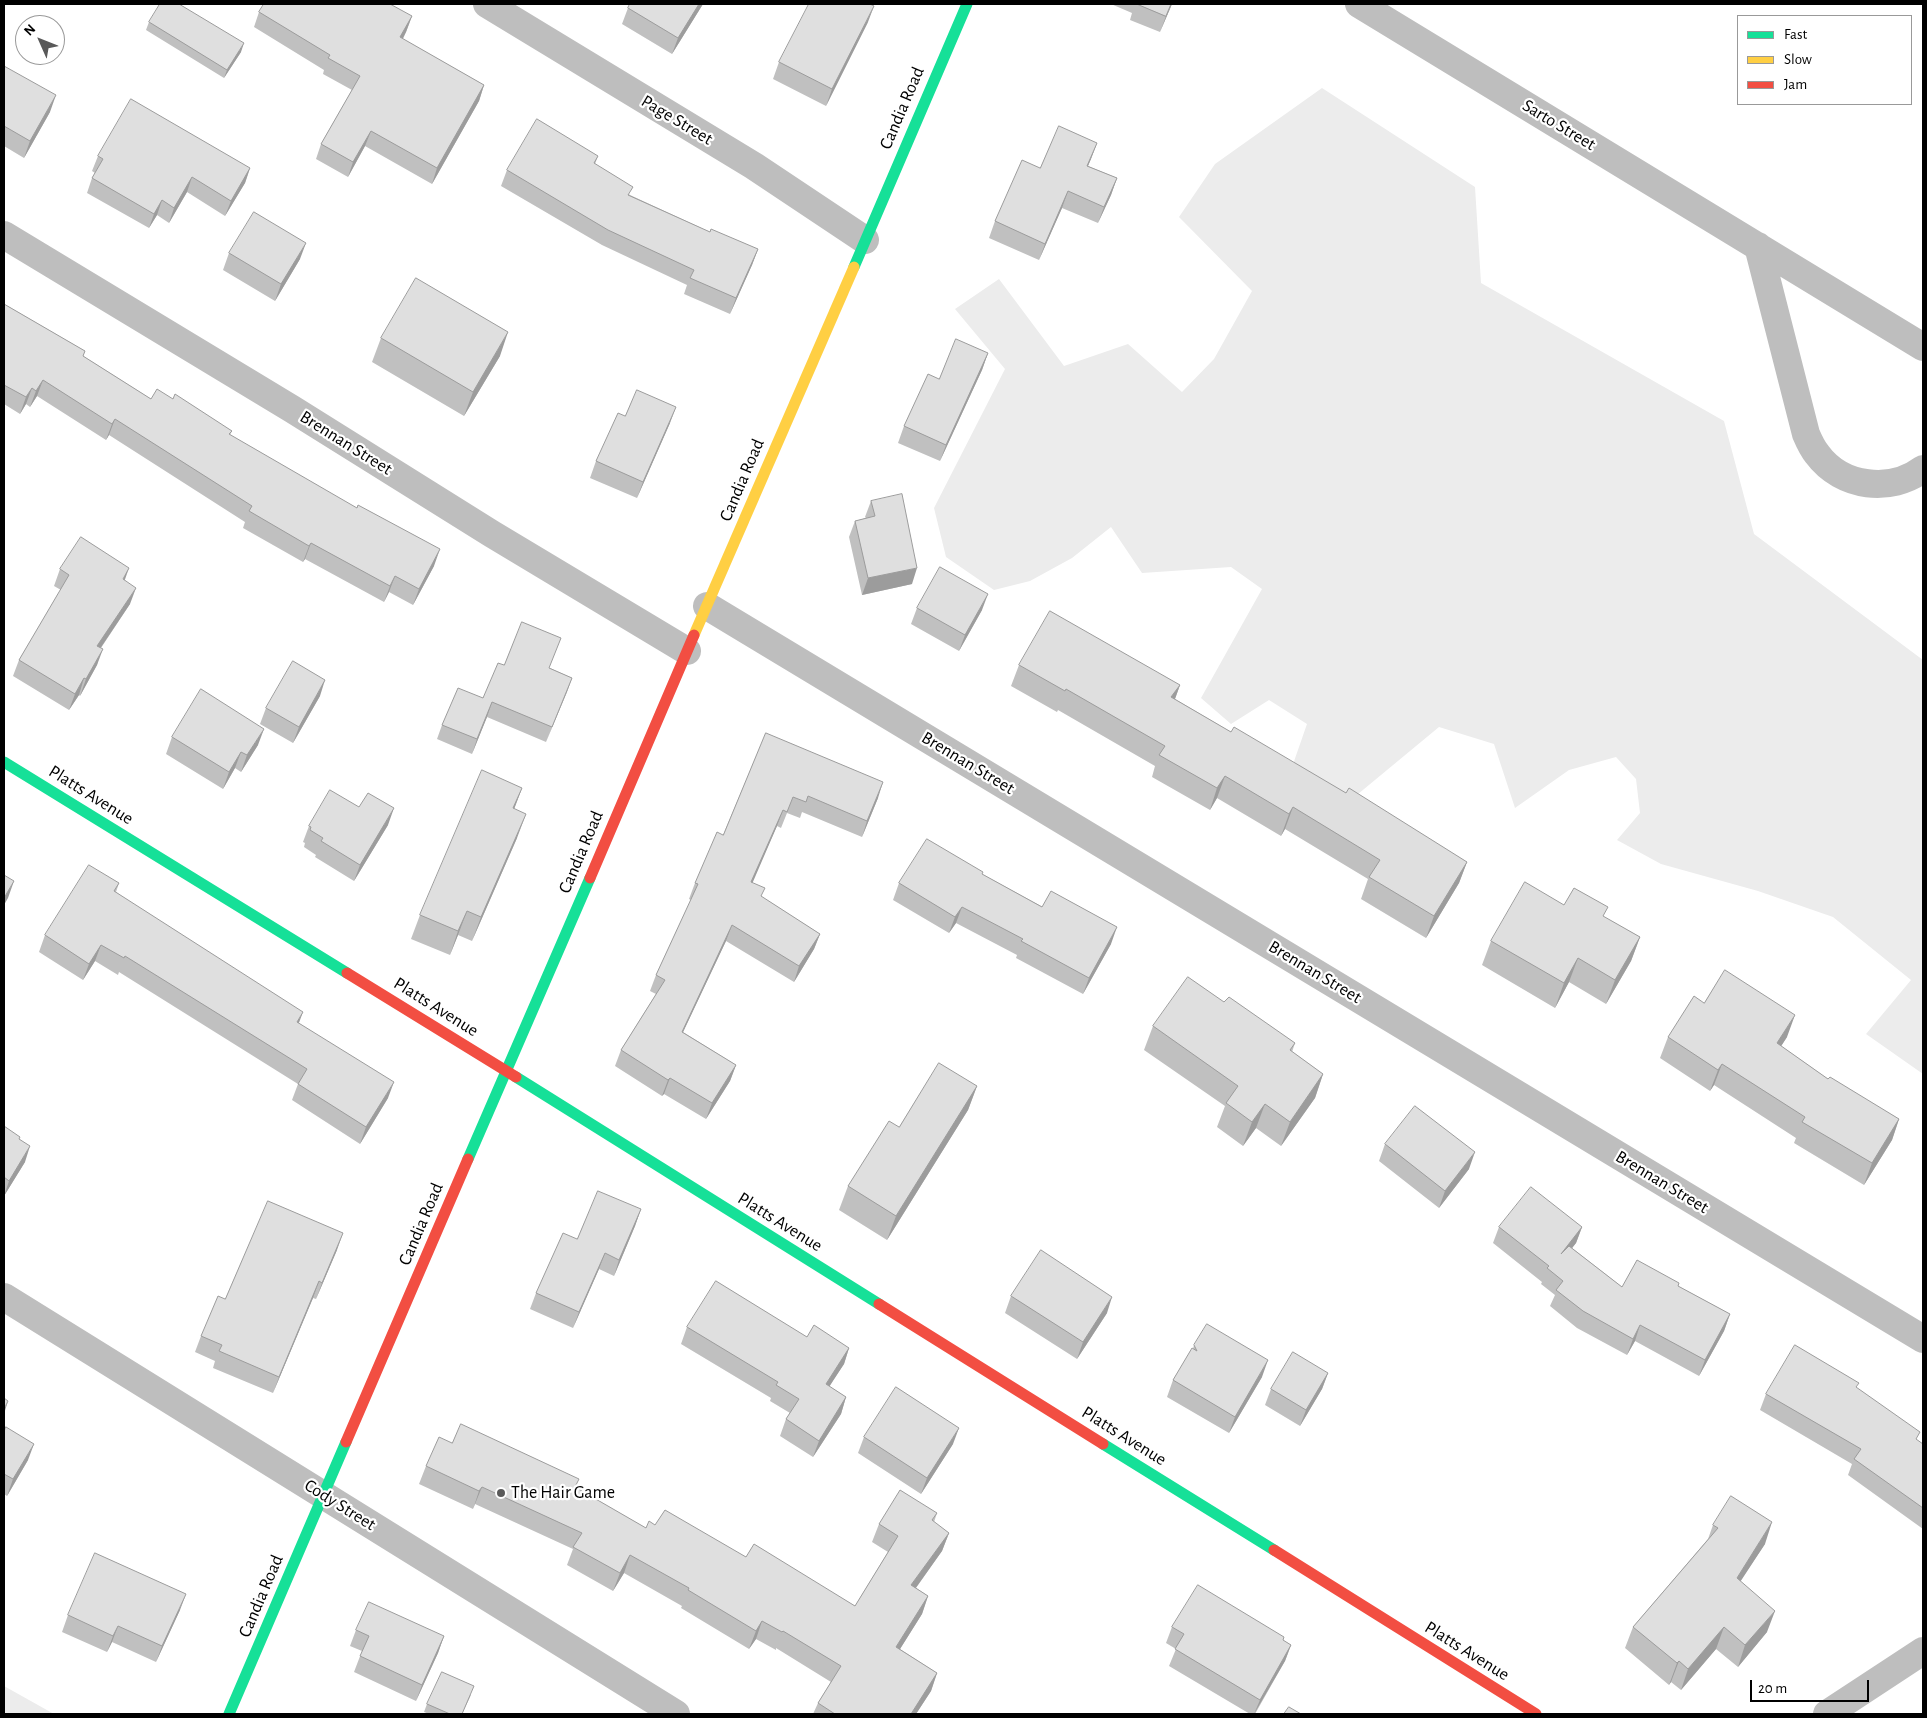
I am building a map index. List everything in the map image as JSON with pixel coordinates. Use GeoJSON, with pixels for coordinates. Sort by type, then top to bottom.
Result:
{"type":"FeatureCollection","features":[{"type":"Feature","properties":{"kind":"main road","name":"Candia Road"},"geometry":{"type":"LineString","coordinates":[[228,1714],[967,4]]}},
{"type":"Feature","properties":{"kind":"main road","name":"Platts Avenue"},"geometry":{"type":"LineString","coordinates":[[4,762],[506,1071],[1536,1714]]}},
{"type":"Feature","properties":{"kind":"street","name":"Page Street"},"geometry":{"type":"LineString","coordinates":[[487,4],[754,166],[864,240]]}},
{"type":"Feature","properties":{"kind":"street","name":"Sarto Street"},"geometry":{"type":"LineString","coordinates":[[1359,4],[1923,347]]}},
{"type":"Feature","properties":{"kind":"street","name":"Brennan Street"},"geometry":{"type":"LineString","coordinates":[[4,235],[292,409],[492,534],[687,651]]}},
{"type":"Feature","properties":{"kind":"street"},"geometry":{"type":"LineString","coordinates":[[1758,246],[1806,434],[1817,455],[1836,473],[1861,483],[1887,484],[1913,476],[1923,469]]}},
{"type":"Feature","properties":{"kind":"street","name":"Brennan Street"},"geometry":{"type":"LineString","coordinates":[[707,606],[1923,1339]]}},
{"type":"Feature","properties":{"kind":"street","name":"Cody Street"},"geometry":{"type":"LineString","coordinates":[[4,1297],[676,1714]]}},
{"type":"Feature","properties":{"kind":"street"},"geometry":{"type":"LineString","coordinates":[[1826,1714],[1923,1651]]}},
{"type":"Feature","properties":{"kind":"shaded area"},"geometry":{"type":"Polygon","coordinates":[[[1322,88],[1475,187],[1481,283],[1724,421],[1754,534],[1923,660],[1923,1074],[1866,1034],[1911,980],[1833,917],[1758,891],[1661,864],[1617,840],[1640,813],[1636,779],[1616,757],[1569,770],[1515,808],[1494,744],[1439,727],[1352,799],[1291,770],[1307,724],[1269,700],[1231,724],[1201,698],[1262,589],[1231,567],[1142,573],[1111,527],[1072,558],[1030,581],[994,590],[946,557],[934,508],[1005,369],[955,309],[999,279],[1064,366],[1128,344],[1182,392],[1214,359],[1252,291],[1179,217],[1215,164],[1322,88]]]}},
{"type":"Feature","properties":{"kind":"shaded area"},"geometry":{"type":"Polygon","coordinates":[[[4,1686],[54,1714],[4,1714],[4,1686]]]}},
{"type":"Feature","properties":{"kind":"building"},"geometry":{"type":"Polygon","coordinates":[[[160,4],[179,4],[244,43],[227,70],[149,22],[160,4]]]}},
{"type":"Feature","properties":{"kind":"building"},"geometry":{"type":"Polygon","coordinates":[[[264,4],[390,4],[412,16],[400,37],[484,85],[437,168],[371,131],[353,162],[321,144],[360,76],[328,58],[330,55],[259,12],[264,4]]]}},
{"type":"Feature","properties":{"kind":"building"},"geometry":{"type":"Polygon","coordinates":[[[630,4],[699,4],[678,38],[628,8],[630,4]]]}},
{"type":"Feature","properties":{"kind":"building"},"geometry":{"type":"Polygon","coordinates":[[[809,4],[870,4],[874,6],[832,89],[779,62],[809,4]]]}},
{"type":"Feature","properties":{"kind":"building"},"geometry":{"type":"Polygon","coordinates":[[[1137,4],[1171,4],[1166,16],[1137,4]]]}},
{"type":"Feature","properties":{"kind":"building"},"geometry":{"type":"Polygon","coordinates":[[[4,66],[56,95],[30,141],[4,126],[4,66]]]}},
{"type":"Feature","properties":{"kind":"building"},"geometry":{"type":"Polygon","coordinates":[[[131,99],[250,168],[231,201],[192,177],[174,208],[162,200],[154,214],[92,178],[103,159],[98,156],[131,99]]]}},
{"type":"Feature","properties":{"kind":"building"},"geometry":{"type":"Polygon","coordinates":[[[537,119],[598,156],[594,163],[633,187],[628,195],[710,232],[711,229],[758,249],[736,298],[690,278],[694,270],[608,230],[507,170],[537,119]]]}},
{"type":"Feature","properties":{"kind":"building"},"geometry":{"type":"Polygon","coordinates":[[[1059,126],[1097,143],[1087,166],[1117,178],[1104,207],[1068,191],[1045,244],[995,221],[1022,160],[1040,168],[1059,126]]]}},
{"type":"Feature","properties":{"kind":"building"},"geometry":{"type":"Polygon","coordinates":[[[254,212],[306,243],[281,284],[229,253],[254,212]]]}},
{"type":"Feature","properties":{"kind":"building"},"geometry":{"type":"Polygon","coordinates":[[[416,278],[508,332],[473,392],[381,338],[416,278]]]}},
{"type":"Feature","properties":{"kind":"building"},"geometry":{"type":"Polygon","coordinates":[[[4,304],[85,351],[83,356],[151,399],[157,389],[173,399],[175,394],[232,431],[229,434],[357,508],[358,505],[440,549],[419,589],[395,576],[390,586],[311,543],[309,546],[249,511],[252,506],[115,419],[112,424],[43,380],[36,391],[32,388],[26,397],[4,385],[4,304]]]}},
{"type":"Feature","properties":{"kind":"building"},"geometry":{"type":"Polygon","coordinates":[[[956,339],[988,353],[946,445],[904,426],[928,374],[939,379],[956,339]]]}},
{"type":"Feature","properties":{"kind":"building"},"geometry":{"type":"Polygon","coordinates":[[[637,390],[676,407],[643,482],[596,461],[618,413],[625,416],[637,390]]]}},
{"type":"Feature","properties":{"kind":"building"},"geometry":{"type":"Polygon","coordinates":[[[902,494],[917,568],[868,578],[855,521],[875,516],[871,501],[902,494]]]}},
{"type":"Feature","properties":{"kind":"building"},"geometry":{"type":"Polygon","coordinates":[[[81,537],[129,568],[123,579],[136,588],[97,646],[103,649],[75,694],[19,660],[69,575],[60,569],[81,537]]]}},
{"type":"Feature","properties":{"kind":"building"},"geometry":{"type":"Polygon","coordinates":[[[940,567],[988,594],[965,635],[917,608],[940,567]]]}},
{"type":"Feature","properties":{"kind":"building"},"geometry":{"type":"Polygon","coordinates":[[[1050,611],[1180,685],[1171,697],[1231,732],[1234,727],[1346,793],[1349,788],[1467,862],[1434,916],[1369,877],[1380,860],[1293,807],[1289,814],[1225,776],[1217,788],[1159,755],[1165,746],[1066,689],[1065,691],[1019,665],[1050,611]]]}},
{"type":"Feature","properties":{"kind":"building"},"geometry":{"type":"Polygon","coordinates":[[[522,622],[561,638],[549,668],[572,678],[552,727],[492,702],[477,739],[442,725],[458,688],[483,698],[498,663],[504,665],[522,622]]]}},
{"type":"Feature","properties":{"kind":"building"},"geometry":{"type":"Polygon","coordinates":[[[293,661],[325,680],[299,727],[266,708],[293,661]]]}},
{"type":"Feature","properties":{"kind":"building"},"geometry":{"type":"Polygon","coordinates":[[[201,689],[264,729],[247,755],[241,752],[229,772],[172,737],[201,689]]]}},
{"type":"Feature","properties":{"kind":"building"},"geometry":{"type":"Polygon","coordinates":[[[766,733],[883,782],[867,821],[808,796],[806,802],[793,797],[787,812],[783,810],[751,882],[765,888],[761,896],[820,934],[799,966],[732,925],[682,1032],[736,1065],[712,1103],[670,1078],[668,1080],[621,1050],[665,980],[656,975],[698,884],[695,883],[717,832],[723,835],[766,733]]]}},
{"type":"Feature","properties":{"kind":"building"},"geometry":{"type":"Polygon","coordinates":[[[482,770],[522,788],[513,808],[526,814],[481,917],[467,911],[458,931],[420,915],[482,770]]]}},
{"type":"Feature","properties":{"kind":"building"},"geometry":{"type":"Polygon","coordinates":[[[330,790],[359,807],[368,793],[394,808],[360,865],[321,841],[323,838],[310,830],[311,827],[309,826],[330,790]]]}},
{"type":"Feature","properties":{"kind":"building"},"geometry":{"type":"Polygon","coordinates":[[[927,839],[983,872],[982,874],[1042,907],[1051,891],[1117,927],[1089,978],[1021,941],[1023,939],[962,907],[955,917],[899,883],[927,839]]]}},
{"type":"Feature","properties":{"kind":"building"},"geometry":{"type":"Polygon","coordinates":[[[89,865],[119,883],[114,891],[303,1012],[297,1022],[394,1082],[366,1127],[298,1084],[307,1069],[125,956],[124,958],[101,945],[89,964],[45,935],[89,865]]]}},
{"type":"Feature","properties":{"kind":"building"},"geometry":{"type":"Polygon","coordinates":[[[4,875],[14,881],[4,898],[4,875]]]}},
{"type":"Feature","properties":{"kind":"building"},"geometry":{"type":"Polygon","coordinates":[[[1525,882],[1564,905],[1574,888],[1608,907],[1603,916],[1640,937],[1615,980],[1578,958],[1564,983],[1491,941],[1525,882]]]}},
{"type":"Feature","properties":{"kind":"building"},"geometry":{"type":"Polygon","coordinates":[[[1725,970],[1795,1015],[1777,1043],[1828,1079],[1830,1077],[1899,1119],[1872,1163],[1802,1122],[1805,1117],[1722,1064],[1718,1070],[1668,1037],[1694,996],[1704,1003],[1725,970]]]}},
{"type":"Feature","properties":{"kind":"building"},"geometry":{"type":"Polygon","coordinates":[[[1188,977],[1224,1002],[1229,997],[1295,1043],[1290,1050],[1323,1074],[1290,1122],[1265,1104],[1252,1122],[1226,1103],[1238,1086],[1153,1026],[1188,977]]]}},
{"type":"Feature","properties":{"kind":"building"},"geometry":{"type":"Polygon","coordinates":[[[939,1063],[977,1086],[896,1216],[848,1186],[889,1121],[899,1127],[939,1063]]]}},
{"type":"Feature","properties":{"kind":"building"},"geometry":{"type":"Polygon","coordinates":[[[1415,1106],[1475,1152],[1445,1191],[1385,1144],[1415,1106]]]}},
{"type":"Feature","properties":{"kind":"building"},"geometry":{"type":"Polygon","coordinates":[[[4,1126],[30,1146],[9,1181],[4,1177],[4,1126]]]}},
{"type":"Feature","properties":{"kind":"building"},"geometry":{"type":"Polygon","coordinates":[[[1531,1187],[1582,1227],[1561,1254],[1569,1246],[1622,1287],[1637,1260],[1679,1283],[1678,1286],[1730,1314],[1705,1360],[1640,1325],[1633,1339],[1583,1311],[1556,1290],[1563,1281],[1547,1268],[1549,1266],[1499,1227],[1531,1187]]]}},
{"type":"Feature","properties":{"kind":"building"},"geometry":{"type":"Polygon","coordinates":[[[598,1191],[641,1209],[619,1260],[605,1253],[579,1312],[536,1293],[563,1233],[577,1239],[598,1191]]]}},
{"type":"Feature","properties":{"kind":"building"},"geometry":{"type":"Polygon","coordinates":[[[268,1201],[343,1233],[322,1283],[319,1281],[279,1377],[219,1351],[222,1345],[201,1336],[218,1296],[225,1299],[268,1201]]]}},
{"type":"Feature","properties":{"kind":"building"},"geometry":{"type":"Polygon","coordinates":[[[1041,1250],[1112,1297],[1083,1342],[1011,1296],[1041,1250]]]}},
{"type":"Feature","properties":{"kind":"building"},"geometry":{"type":"Polygon","coordinates":[[[716,1281],[807,1337],[814,1325],[849,1348],[826,1384],[846,1397],[819,1441],[786,1419],[799,1399],[776,1385],[778,1382],[687,1327],[716,1281]]]}},
{"type":"Feature","properties":{"kind":"building"},"geometry":{"type":"Polygon","coordinates":[[[1207,1324],[1268,1360],[1235,1417],[1173,1380],[1192,1348],[1197,1351],[1194,1345],[1207,1324]]]}},
{"type":"Feature","properties":{"kind":"building"},"geometry":{"type":"Polygon","coordinates":[[[1795,1345],[1859,1383],[1856,1387],[1920,1432],[1916,1439],[1923,1444],[1923,1508],[1854,1459],[1861,1449],[1766,1394],[1795,1345]]]}},
{"type":"Feature","properties":{"kind":"building"},"geometry":{"type":"Polygon","coordinates":[[[1293,1352],[1328,1373],[1306,1410],[1271,1389],[1293,1352]]]}},
{"type":"Feature","properties":{"kind":"building"},"geometry":{"type":"Polygon","coordinates":[[[896,1387],[959,1428],[927,1478],[864,1437],[896,1387]]]}},
{"type":"Feature","properties":{"kind":"building"},"geometry":{"type":"Polygon","coordinates":[[[4,1398],[8,1401],[4,1409],[4,1398]]]}},
{"type":"Feature","properties":{"kind":"building"},"geometry":{"type":"Polygon","coordinates":[[[461,1424],[579,1479],[575,1487],[646,1528],[649,1521],[655,1525],[665,1510],[746,1557],[754,1544],[855,1606],[898,1536],[879,1524],[900,1490],[937,1513],[932,1520],[949,1533],[911,1585],[928,1596],[896,1647],[937,1673],[911,1714],[835,1714],[818,1703],[841,1666],[783,1631],[762,1621],[756,1631],[688,1590],[689,1588],[630,1555],[620,1573],[573,1547],[582,1533],[482,1487],[479,1491],[426,1466],[439,1437],[452,1443],[461,1424]]]}},
{"type":"Feature","properties":{"kind":"building"},"geometry":{"type":"Polygon","coordinates":[[[6,1427],[34,1444],[13,1479],[4,1474],[4,1432],[6,1427]]]}},
{"type":"Feature","properties":{"kind":"building"},"geometry":{"type":"Polygon","coordinates":[[[1731,1496],[1772,1522],[1737,1578],[1775,1611],[1745,1645],[1724,1627],[1688,1669],[1679,1661],[1677,1663],[1633,1627],[1718,1528],[1713,1525],[1731,1496]]]}},
{"type":"Feature","properties":{"kind":"building"},"geometry":{"type":"Polygon","coordinates":[[[95,1553],[186,1594],[162,1646],[118,1626],[113,1636],[68,1615],[95,1553]]]}},
{"type":"Feature","properties":{"kind":"building"},"geometry":{"type":"Polygon","coordinates":[[[1198,1585],[1284,1637],[1283,1640],[1291,1645],[1260,1700],[1175,1649],[1184,1634],[1172,1627],[1198,1585]]]}},
{"type":"Feature","properties":{"kind":"building"},"geometry":{"type":"Polygon","coordinates":[[[369,1602],[444,1636],[422,1685],[360,1656],[369,1636],[356,1630],[369,1602]]]}},
{"type":"Feature","properties":{"kind":"building"},"geometry":{"type":"Polygon","coordinates":[[[442,1672],[474,1686],[462,1714],[450,1714],[427,1704],[442,1672]]]}},
{"type":"Feature","properties":{"kind":"building"},"geometry":{"type":"Polygon","coordinates":[[[1289,1707],[1301,1714],[1284,1714],[1289,1707]]]}},
{"type":"Feature","properties":{"kind":"traffic: fast"},"geometry":{"type":"LineString","coordinates":[[854,267],[967,4]]}},
{"type":"Feature","properties":{"kind":"traffic: fast"},"geometry":{"type":"LineString","coordinates":[[4,762],[347,973]]}},
{"type":"Feature","properties":{"kind":"traffic: fast"},"geometry":{"type":"LineString","coordinates":[[468,1159],[590,878]]}},
{"type":"Feature","properties":{"kind":"traffic: fast"},"geometry":{"type":"LineString","coordinates":[[516,1077],[879,1304]]}},
{"type":"Feature","properties":{"kind":"traffic: fast"},"geometry":{"type":"LineString","coordinates":[[229,1714],[346,1442]]}},
{"type":"Feature","properties":{"kind":"traffic: fast"},"geometry":{"type":"LineString","coordinates":[[1103,1444],[1274,1550]]}},
{"type":"Feature","properties":{"kind":"traffic: slow"},"geometry":{"type":"LineString","coordinates":[[694,635],[854,267]]}},
{"type":"Feature","properties":{"kind":"traffic: jam"},"geometry":{"type":"LineString","coordinates":[[590,878],[694,635]]}},
{"type":"Feature","properties":{"kind":"traffic: jam"},"geometry":{"type":"LineString","coordinates":[[347,973],[516,1077]]}},
{"type":"Feature","properties":{"kind":"traffic: jam"},"geometry":{"type":"LineString","coordinates":[[346,1442],[468,1159]]}},
{"type":"Feature","properties":{"kind":"traffic: jam"},"geometry":{"type":"LineString","coordinates":[[879,1304],[1103,1444]]}},
{"type":"Feature","properties":{"kind":"traffic: jam"},"geometry":{"type":"LineString","coordinates":[[1274,1550],[1536,1714]]}},
{"type":"Feature","properties":{"kind":"place","name":"The Hair Game"},"geometry":{"type":"Point","coordinates":[501,1493]}}]}
